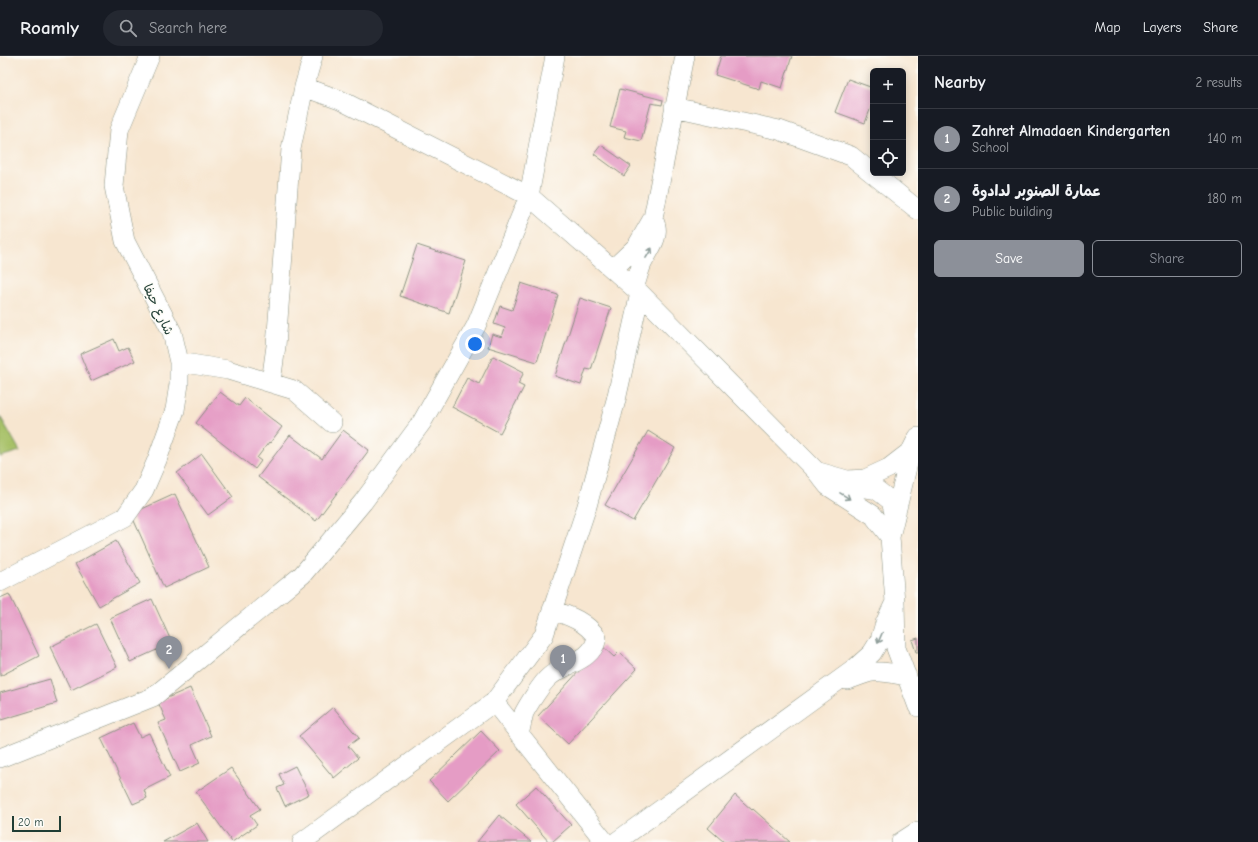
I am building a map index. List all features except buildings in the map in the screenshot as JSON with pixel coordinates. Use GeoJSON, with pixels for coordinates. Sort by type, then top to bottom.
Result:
{"type":"FeatureCollection","features":[{"type":"Feature","properties":{"kind":"street","name":"شارع حيفا"},"geometry":{"type":"LineString","coordinates":[[0,582],[125,517],[144,490],[172,417],[179,384],[180,362],[172,332],[125,241],[114,186],[119,130],[150,56]]}},
{"type":"Feature","properties":{"kind":"street"},"geometry":{"type":"LineString","coordinates":[[271,382],[276,346],[291,149],[304,87],[313,56]]}},
{"type":"Feature","properties":{"kind":"street"},"geometry":{"type":"LineString","coordinates":[[0,758],[153,697],[302,574],[363,502],[422,422],[476,326],[529,196],[555,56]]}},
{"type":"Feature","properties":{"kind":"street"},"geometry":{"type":"LineString","coordinates":[[613,269],[637,246],[653,218],[685,56]]}},
{"type":"Feature","properties":{"kind":"street"},"geometry":{"type":"LineString","coordinates":[[304,87],[340,100],[529,196],[637,290],[816,471],[828,486],[873,514],[890,537]]}},
{"type":"Feature","properties":{"kind":"street"},"geometry":{"type":"LineString","coordinates":[[674,107],[779,130],[851,156],[918,210]]}},
{"type":"Feature","properties":{"kind":"street"},"geometry":{"type":"LineString","coordinates":[[302,842],[494,702],[544,635],[587,506],[616,400],[642,263],[653,246],[657,225],[653,218]]}},
{"type":"Feature","properties":{"kind":"street"},"geometry":{"type":"LineString","coordinates":[[180,362],[228,370],[294,390],[332,423]]}},
{"type":"Feature","properties":{"kind":"street"},"geometry":{"type":"LineString","coordinates":[[816,471],[828,476],[847,480],[865,479],[889,468],[914,444]]}},
{"type":"Feature","properties":{"kind":"street"},"geometry":{"type":"LineString","coordinates":[[914,444],[890,537],[895,602],[896,648],[918,707]]}},
{"type":"Feature","properties":{"kind":"street"},"geometry":{"type":"LineString","coordinates":[[847,480],[860,487],[877,490],[891,501],[895,518]]}},
{"type":"Feature","properties":{"kind":"street"},"geometry":{"type":"LineString","coordinates":[[616,842],[853,670],[872,653],[880,640],[885,623],[895,602]]}},
{"type":"Feature","properties":{"kind":"street"},"geometry":{"type":"LineString","coordinates":[[519,734],[524,713],[549,677],[591,653],[595,646],[597,638],[592,630],[572,617],[552,610]]}},
{"type":"Feature","properties":{"kind":"street"},"geometry":{"type":"LineString","coordinates":[[836,682],[856,678],[870,672],[886,672],[906,676]]}},
{"type":"Feature","properties":{"kind":"street"},"geometry":{"type":"LineString","coordinates":[[494,702],[604,842]]}},
{"type":"Feature","properties":{"kind":"street"},"geometry":{"type":"LineString","coordinates":[[901,842],[918,831]]}},
{"type":"Feature","properties":{"kind":"green space"},"geometry":{"type":"Polygon","coordinates":[[[0,416],[20,451],[0,457],[0,416]]]}},
{"type":"Feature","properties":{"kind":"place","name":"عمارة الصنوبر لدادوة"},"geometry":{"type":"Point","coordinates":[169,669]}},
{"type":"Feature","properties":{"kind":"place","name":"Zahret Almadaen Kindergarten"},"geometry":{"type":"Point","coordinates":[563,678]}}]}
